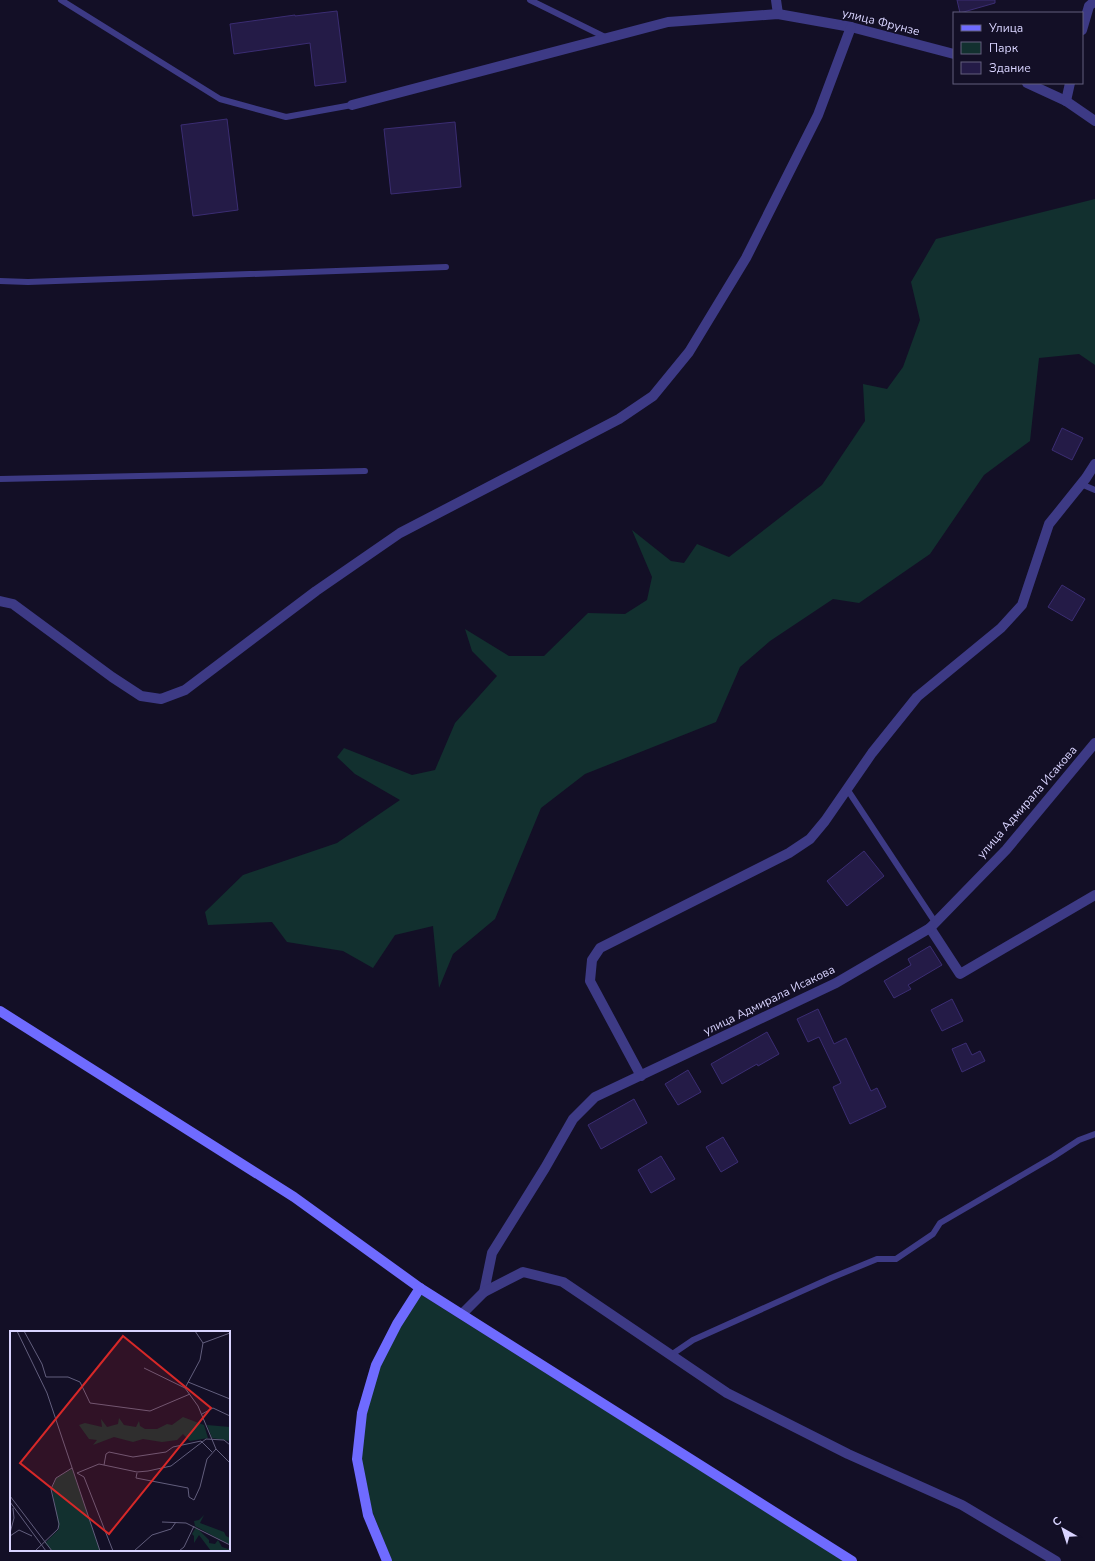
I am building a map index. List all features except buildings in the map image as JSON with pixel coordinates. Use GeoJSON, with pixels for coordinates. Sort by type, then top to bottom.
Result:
{"type":"FeatureCollection","features":[{"type":"Feature","properties":{"kind":"main road"},"geometry":{"type":"LineString","coordinates":[[0,1011],[294,1197],[420,1288],[852,1561]]}},
{"type":"Feature","properties":{"kind":"main road"},"geometry":{"type":"LineString","coordinates":[[387,1561],[368,1515],[357,1459],[362,1413],[376,1365],[397,1324],[420,1288]]}},
{"type":"Feature","properties":{"kind":"street"},"geometry":{"type":"LineString","coordinates":[[776,0],[778,14]]}},
{"type":"Feature","properties":{"kind":"street"},"geometry":{"type":"LineString","coordinates":[[1083,27],[1089,6],[1095,1]]}},
{"type":"Feature","properties":{"kind":"street","name":"улица Фрунзе"},"geometry":{"type":"LineString","coordinates":[[352,105],[668,22],[778,14],[851,27],[953,54]]}},
{"type":"Feature","properties":{"kind":"street"},"geometry":{"type":"LineString","coordinates":[[0,601],[13,604],[112,678],[141,696],[161,699],[185,690],[316,591],[400,533],[625,415],[653,396],[689,352],[746,258],[818,115],[851,27]]}},
{"type":"Feature","properties":{"kind":"street"},"geometry":{"type":"LineString","coordinates":[[1029,84],[1066,101],[1095,120]]}},
{"type":"Feature","properties":{"kind":"street"},"geometry":{"type":"LineString","coordinates":[[1066,101],[1070,84]]}},
{"type":"Feature","properties":{"kind":"street"},"geometry":{"type":"LineString","coordinates":[[641,1076],[590,981],[592,960],[600,948],[789,853],[810,839],[826,821],[872,753],[917,697],[1001,628],[1022,605],[1049,524],[1095,464]]}},
{"type":"Feature","properties":{"kind":"street","name":"улица Адмирала Исакова"},"geometry":{"type":"LineString","coordinates":[[484,1292],[492,1253],[545,1168],[573,1119],[595,1097],[836,983],[933,925],[1006,850],[1095,743]]}},
{"type":"Feature","properties":{"kind":"street"},"geometry":{"type":"LineString","coordinates":[[933,925],[960,974],[1095,895]]}},
{"type":"Feature","properties":{"kind":"street"},"geometry":{"type":"LineString","coordinates":[[462,1314],[484,1292],[523,1272],[563,1282],[727,1393],[848,1454],[962,1505],[1056,1561]]}},
{"type":"Feature","properties":{"kind":"lane"},"geometry":{"type":"LineString","coordinates":[[61,0],[220,99],[286,117],[352,105]]}},
{"type":"Feature","properties":{"kind":"lane"},"geometry":{"type":"LineString","coordinates":[[530,0],[607,38]]}},
{"type":"Feature","properties":{"kind":"lane"},"geometry":{"type":"LineString","coordinates":[[0,281],[36,282],[446,267]]}},
{"type":"Feature","properties":{"kind":"lane"},"geometry":{"type":"LineString","coordinates":[[0,479],[365,472]]}},
{"type":"Feature","properties":{"kind":"lane"},"geometry":{"type":"LineString","coordinates":[[1081,484],[1095,490]]}},
{"type":"Feature","properties":{"kind":"lane"},"geometry":{"type":"LineString","coordinates":[[847,790],[933,925]]}},
{"type":"Feature","properties":{"kind":"lane"},"geometry":{"type":"LineString","coordinates":[[671,1355],[693,1340],[831,1278],[877,1259],[896,1259],[933,1234],[940,1223],[1053,1157],[1078,1140],[1095,1134]]}},
{"type":"Feature","properties":{"kind":"green space"},"geometry":{"type":"Polygon","coordinates":[[[1095,199],[1095,365],[1079,354],[1039,358],[1030,441],[984,475],[930,554],[859,603],[833,599],[770,641],[740,667],[716,722],[585,774],[541,808],[495,919],[453,954],[439,988],[433,926],[395,935],[373,968],[343,951],[287,942],[272,922],[208,925],[205,912],[243,875],[337,843],[400,800],[355,774],[337,757],[344,748],[412,775],[435,770],[455,723],[497,676],[472,651],[465,629],[509,656],[544,656],[588,613],[625,614],[647,600],[652,577],[632,530],[671,561],[684,563],[697,544],[729,557],[822,485],[865,421],[863,384],[887,389],[903,367],[920,320],[911,282],[936,239],[1095,199]]]}},
{"type":"Feature","properties":{"kind":"green space"},"geometry":{"type":"Polygon","coordinates":[[[420,1294],[844,1561],[392,1561],[372,1511],[361,1457],[365,1412],[380,1366],[400,1325],[420,1294]]]}}]}
